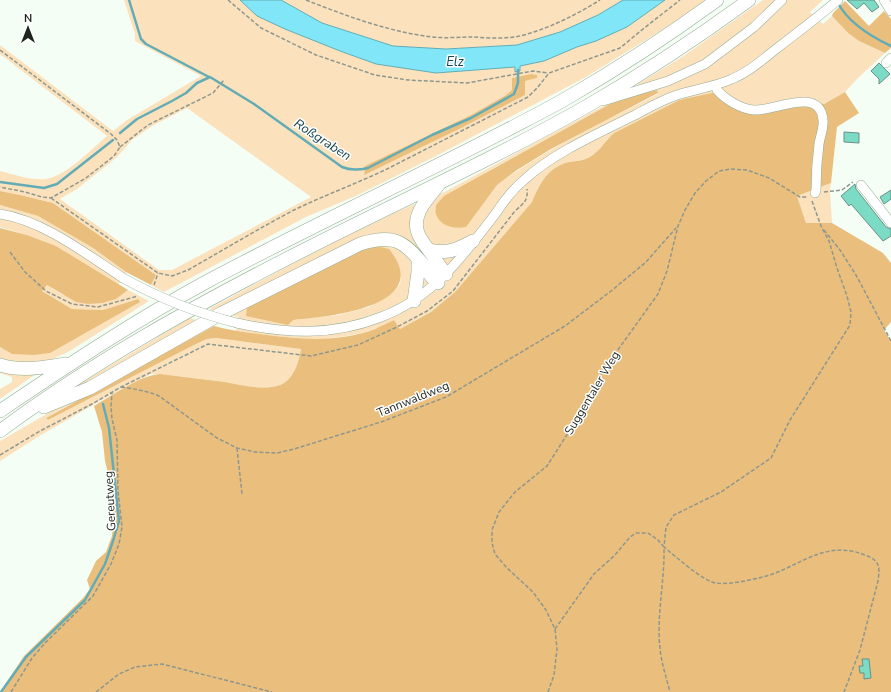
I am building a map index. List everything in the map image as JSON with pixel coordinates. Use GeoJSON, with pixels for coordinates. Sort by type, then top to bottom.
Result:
{"type":"FeatureCollection","features":[{"type":"Feature","properties":{"kind":"highway"},"geometry":{"type":"LineString","coordinates":[[0,411],[70,363],[208,282],[308,230],[436,167],[567,98],[648,49],[717,0]]}},
{"type":"Feature","properties":{"kind":"highway"},"geometry":{"type":"LineString","coordinates":[[0,431],[79,377],[211,298],[303,250],[440,183],[586,106],[674,53],[749,0]]}},
{"type":"Feature","properties":{"kind":"highway"},"geometry":{"type":"LineString","coordinates":[[440,183],[418,214],[416,223],[417,233],[438,265],[442,278]]}},
{"type":"Feature","properties":{"kind":"highway"},"geometry":{"type":"LineString","coordinates":[[19,417],[90,388],[222,314],[360,244],[372,240],[384,239],[404,244],[418,259],[442,278]]}},
{"type":"Feature","properties":{"kind":"highway"},"geometry":{"type":"LineString","coordinates":[[429,250],[449,252],[473,241]]}},
{"type":"Feature","properties":{"kind":"highway"},"geometry":{"type":"LineString","coordinates":[[414,301],[418,272],[418,259]]}},
{"type":"Feature","properties":{"kind":"highway"},"geometry":{"type":"LineString","coordinates":[[0,365],[20,369],[42,368],[70,363]]}},
{"type":"Feature","properties":{"kind":"street"},"geometry":{"type":"LineString","coordinates":[[586,106],[668,81],[705,64],[754,27],[782,0]]}},
{"type":"Feature","properties":{"kind":"street"},"geometry":{"type":"LineString","coordinates":[[0,214],[33,224],[73,245],[123,278],[149,292],[178,305],[207,315],[236,323],[281,330],[306,332],[356,325],[398,310],[414,301],[442,278],[515,189],[540,167],[615,125],[676,95],[718,85],[750,70],[838,0]]}},
{"type":"Feature","properties":{"kind":"street"},"geometry":{"type":"LineString","coordinates":[[884,0],[891,11]]}},
{"type":"Feature","properties":{"kind":"street"},"geometry":{"type":"LineString","coordinates":[[717,90],[722,96],[755,110],[798,102],[814,105],[822,115],[823,131],[819,142],[816,190],[813,195]]}},
{"type":"Feature","properties":{"kind":"street"},"geometry":{"type":"LineString","coordinates":[[860,185],[891,224]]}},
{"type":"Feature","properties":{"kind":"path"},"geometry":{"type":"LineString","coordinates":[[228,0],[261,28],[316,56],[375,75],[408,80],[467,83],[533,71],[549,73],[620,48],[680,0]]}},
{"type":"Feature","properties":{"kind":"path"},"geometry":{"type":"LineString","coordinates":[[306,0],[344,15],[392,30],[426,37],[501,38],[520,36],[551,25],[586,9],[600,0]]}},
{"type":"Feature","properties":{"kind":"path"},"geometry":{"type":"LineString","coordinates":[[0,50],[111,134],[117,140],[120,147]]}},
{"type":"Feature","properties":{"kind":"path"},"geometry":{"type":"LineString","coordinates":[[0,187],[51,198],[158,273],[172,276],[188,270],[293,211],[333,192],[367,179],[528,97],[549,73]]}},
{"type":"Feature","properties":{"kind":"path"},"geometry":{"type":"LineString","coordinates":[[51,198],[86,178],[114,156],[120,147],[148,125],[213,94],[223,82]]}},
{"type":"Feature","properties":{"kind":"path","name":"Suggentaler Weg"},"geometry":{"type":"LineString","coordinates":[[548,692],[554,674],[556,655],[555,629],[546,610],[533,592],[507,568],[495,554],[492,543],[492,530],[499,512],[515,492],[546,466],[568,433],[602,372],[658,294],[667,271],[678,226],[695,193],[719,171],[731,169],[747,170],[770,178],[800,197],[813,195]]}},
{"type":"Feature","properties":{"kind":"path"},"geometry":{"type":"LineString","coordinates":[[670,692],[661,655],[660,631],[661,601],[665,566],[664,547],[666,527],[674,515],[721,492],[770,458],[790,420],[850,324],[851,312],[847,296],[829,241],[821,226],[813,195],[842,190],[856,180],[860,185]]}},
{"type":"Feature","properties":{"kind":"path"},"geometry":{"type":"LineString","coordinates":[[0,455],[40,431],[121,387],[208,344],[311,356],[358,345],[397,327],[427,311],[453,291],[515,211],[526,201],[528,196],[527,188]]}},
{"type":"Feature","properties":{"kind":"path","name":"Tannwaldweg"},"geometry":{"type":"LineString","coordinates":[[121,387],[149,392],[159,396],[217,438],[237,448],[266,453],[294,449],[380,422],[446,397],[565,326],[645,263],[678,226]]}},
{"type":"Feature","properties":{"kind":"path"},"geometry":{"type":"LineString","coordinates":[[821,226],[840,250],[856,275],[891,341]]}},
{"type":"Feature","properties":{"kind":"path"},"geometry":{"type":"LineString","coordinates":[[10,252],[25,272],[46,291],[72,304],[98,307],[136,297],[142,293]]}},
{"type":"Feature","properties":{"kind":"path"},"geometry":{"type":"LineString","coordinates":[[148,288],[155,284],[158,273]]}},
{"type":"Feature","properties":{"kind":"path","name":"Gereutweg"},"geometry":{"type":"LineString","coordinates":[[11,692],[32,658],[45,643],[93,596],[111,564],[119,544],[122,522],[118,491],[117,440],[112,413],[112,392]]}},
{"type":"Feature","properties":{"kind":"path"},"geometry":{"type":"LineString","coordinates":[[237,448],[242,494]]}},
{"type":"Feature","properties":{"kind":"path"},"geometry":{"type":"LineString","coordinates":[[555,629],[594,574],[636,533],[648,534],[658,540],[683,564],[712,583],[718,584],[770,575],[817,554],[839,549],[870,557],[878,563],[879,569],[878,581],[860,650],[844,692]]}},
{"type":"Feature","properties":{"kind":"path"},"geometry":{"type":"LineString","coordinates":[[96,692],[119,674],[135,667],[162,664],[272,692]]}},
{"type":"Feature","properties":{"kind":"shaded area"},"geometry":{"type":"Polygon","coordinates":[[[124,0],[240,0],[257,16],[285,29],[376,64],[436,73],[515,67],[520,71],[519,66],[544,61],[577,47],[596,41],[627,27],[665,0],[706,0],[670,25],[586,77],[440,154],[358,195],[306,217],[164,292],[151,285],[156,275],[53,203],[0,191],[0,171],[35,179],[54,177],[71,167],[107,136],[0,54],[0,45],[113,131],[127,120],[201,76],[135,41],[135,34],[124,0]],[[531,74],[513,78],[512,90],[506,95],[471,115],[365,167],[364,174],[524,95],[525,81],[536,78],[531,74]],[[187,108],[152,126],[132,140],[117,157],[77,189],[60,199],[159,270],[172,270],[311,197],[187,108]]]}},
{"type":"Feature","properties":{"kind":"shaded area"},"geometry":{"type":"Polygon","coordinates":[[[281,0],[623,0],[598,15],[560,32],[517,45],[447,49],[393,46],[322,23],[281,0]]]}},
{"type":"Feature","properties":{"kind":"shaded area"},"geometry":{"type":"Polygon","coordinates":[[[763,0],[823,0],[810,12],[823,24],[832,16],[848,33],[859,41],[885,53],[845,92],[824,104],[816,103],[772,109],[680,99],[614,133],[597,152],[590,157],[562,164],[550,172],[538,188],[532,202],[455,292],[431,312],[400,329],[394,320],[374,329],[340,337],[288,337],[236,331],[238,317],[209,309],[286,267],[365,227],[409,206],[437,196],[618,98],[637,92],[638,84],[682,57],[763,0]],[[657,90],[619,99],[485,173],[497,185],[555,147],[658,94],[657,90]],[[401,277],[293,320],[338,315],[369,307],[395,290],[400,284],[401,277]]]}},
{"type":"Feature","properties":{"kind":"shaded area"},"geometry":{"type":"Polygon","coordinates":[[[845,1],[869,26],[884,11],[891,19],[891,48],[885,53],[859,41],[848,33],[832,16],[833,13],[845,1]]]}},
{"type":"Feature","properties":{"kind":"shaded area"},"geometry":{"type":"Polygon","coordinates":[[[531,74],[537,75],[537,78],[525,81],[525,95],[364,175],[365,166],[471,115],[512,90],[512,78],[531,74]]]}},
{"type":"Feature","properties":{"kind":"shaded area"},"geometry":{"type":"Polygon","coordinates":[[[657,90],[658,93],[551,149],[517,170],[497,185],[466,227],[457,228],[448,226],[441,222],[438,218],[436,213],[436,205],[444,196],[619,99],[657,90]]]}},
{"type":"Feature","properties":{"kind":"shaded area"},"geometry":{"type":"Polygon","coordinates":[[[717,92],[755,111],[816,103],[824,104],[845,92],[859,113],[837,127],[831,183],[797,196],[806,223],[832,223],[883,253],[891,263],[891,322],[884,330],[891,341],[891,692],[0,692],[24,656],[83,598],[90,589],[87,580],[96,561],[106,552],[112,536],[113,521],[110,481],[105,461],[102,432],[94,406],[135,382],[152,375],[160,374],[252,387],[273,387],[285,383],[292,375],[299,359],[301,349],[216,338],[207,339],[48,420],[46,418],[214,326],[236,331],[273,336],[317,339],[361,333],[375,329],[394,320],[400,329],[431,312],[455,292],[532,202],[542,182],[555,168],[562,164],[590,157],[597,152],[614,133],[679,100],[717,92]]]}},
{"type":"Feature","properties":{"kind":"shaded area"},"geometry":{"type":"Polygon","coordinates":[[[831,183],[830,192],[832,223],[806,223],[797,196],[831,183]]]}},
{"type":"Feature","properties":{"kind":"shaded area"},"geometry":{"type":"Polygon","coordinates":[[[0,191],[53,203],[156,275],[151,285],[126,272],[93,248],[38,216],[0,205],[0,191]]]}},
{"type":"Feature","properties":{"kind":"shaded area"},"geometry":{"type":"Polygon","coordinates":[[[0,205],[38,216],[93,248],[126,272],[118,285],[56,246],[0,227],[0,205]]]}},
{"type":"Feature","properties":{"kind":"shaded area"},"geometry":{"type":"Polygon","coordinates":[[[0,228],[27,235],[56,246],[128,290],[116,299],[102,303],[88,304],[76,302],[47,285],[42,291],[72,309],[103,310],[138,299],[140,302],[50,353],[34,355],[12,354],[0,347],[0,228]]]}},
{"type":"Feature","properties":{"kind":"shaded area"},"geometry":{"type":"Polygon","coordinates":[[[372,245],[389,249],[400,269],[399,284],[389,296],[372,305],[351,312],[293,320],[288,325],[246,316],[247,307],[372,245]]]}},
{"type":"Feature","properties":{"kind":"shaded area"},"geometry":{"type":"Polygon","coordinates":[[[47,285],[63,295],[116,299],[128,290],[149,301],[68,352],[48,361],[31,373],[33,376],[0,399],[0,389],[12,382],[12,377],[0,373],[0,347],[12,354],[138,299],[103,310],[72,309],[42,291],[47,285]]]}},
{"type":"Feature","properties":{"kind":"shaded area"},"geometry":{"type":"Polygon","coordinates":[[[190,318],[214,326],[46,418],[48,420],[207,339],[216,338],[301,349],[295,370],[285,383],[273,387],[252,387],[225,382],[151,374],[114,393],[41,435],[0,461],[0,441],[83,393],[78,385],[190,318]]]}},
{"type":"Feature","properties":{"kind":"water","name":"Elz"},"geometry":{"type":"Polygon","coordinates":[[[240,0],[281,0],[322,23],[393,46],[446,49],[517,45],[560,32],[598,15],[623,0],[665,0],[627,27],[596,41],[577,47],[544,61],[520,66],[520,71],[515,72],[515,67],[436,73],[376,64],[340,51],[257,16],[240,0]]]}},
{"type":"Feature","properties":{"kind":"building"},"geometry":{"type":"Polygon","coordinates":[[[847,0],[874,0],[879,7],[872,12],[864,3],[857,9],[847,0]]]}},
{"type":"Feature","properties":{"kind":"building"},"geometry":{"type":"Polygon","coordinates":[[[879,63],[890,74],[879,84],[879,79],[871,71],[879,63]]]}},
{"type":"Feature","properties":{"kind":"building"},"geometry":{"type":"Polygon","coordinates":[[[844,132],[859,133],[859,143],[844,142],[844,132]]]}},
{"type":"Feature","properties":{"kind":"building"},"geometry":{"type":"Polygon","coordinates":[[[855,184],[856,189],[886,227],[891,229],[891,236],[883,241],[851,204],[849,206],[841,196],[855,184]]]}},
{"type":"Feature","properties":{"kind":"building"},"geometry":{"type":"Polygon","coordinates":[[[891,190],[891,199],[884,204],[880,197],[891,190]]]}},
{"type":"Feature","properties":{"kind":"building"},"geometry":{"type":"Polygon","coordinates":[[[862,659],[869,659],[871,678],[864,679],[864,673],[860,673],[859,666],[863,666],[862,659]]]}},
{"type":"Feature","properties":{"kind":"waterway"},"geometry":{"type":"LineString","coordinates":[[129,0],[141,39],[146,44],[209,77]]}},
{"type":"Feature","properties":{"kind":"waterway"},"geometry":{"type":"LineString","coordinates":[[838,3],[842,10],[854,23],[891,46]]}},
{"type":"Feature","properties":{"kind":"waterway","name":"Roßgraben"},"geometry":{"type":"LineString","coordinates":[[120,133],[137,119],[186,93],[197,83],[210,77],[254,104],[342,167],[352,170],[368,168],[432,135],[471,118],[514,94],[518,83],[518,70]]}},
{"type":"Feature","properties":{"kind":"waterway","name":"Roßgraben"},"geometry":{"type":"LineString","coordinates":[[0,182],[44,188],[57,184],[113,140]]}},
{"type":"Feature","properties":{"kind":"waterway"},"geometry":{"type":"LineString","coordinates":[[1,692],[26,657],[85,600],[105,564],[119,521],[109,428],[103,404]]}}]}
